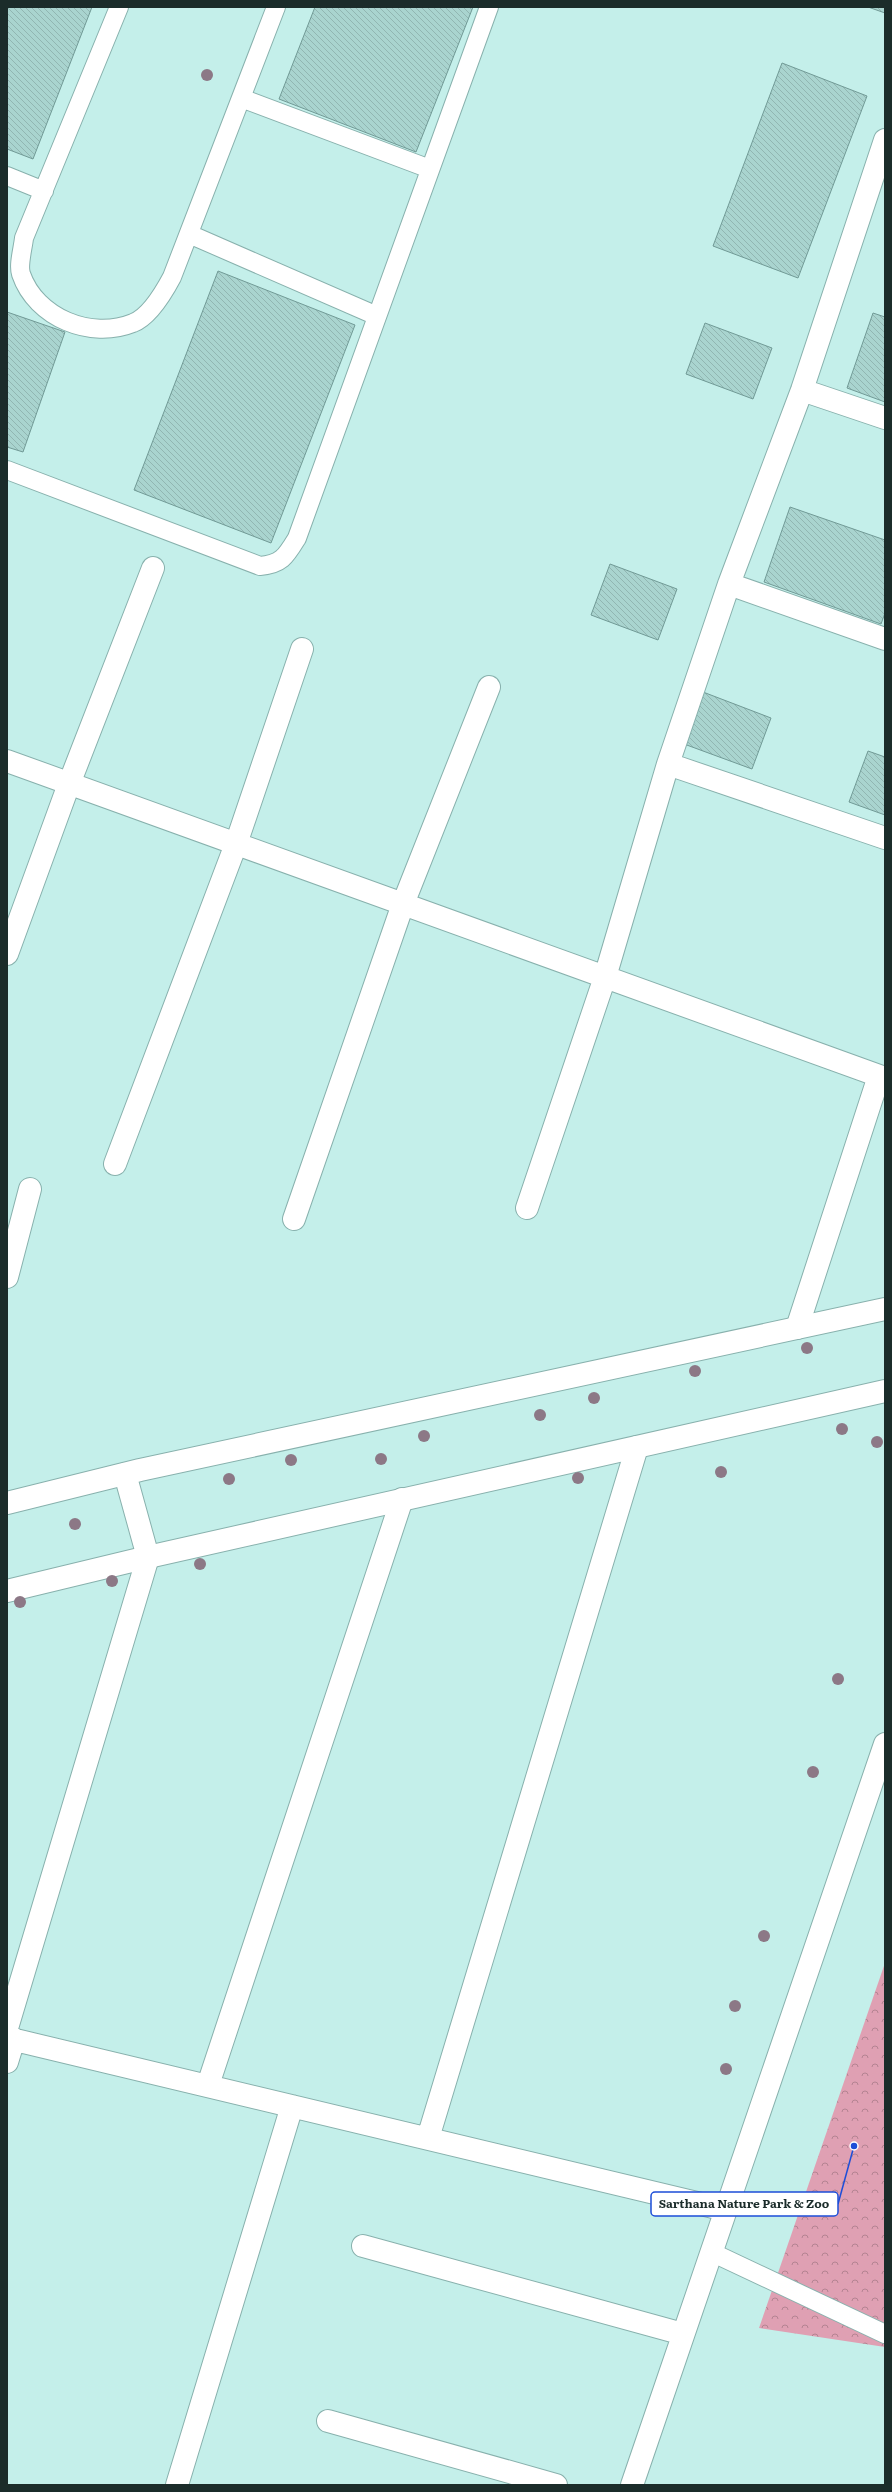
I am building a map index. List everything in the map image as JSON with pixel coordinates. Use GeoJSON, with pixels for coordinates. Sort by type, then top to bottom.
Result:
{"type":"FeatureCollection","features":[{"type":"Feature","properties":{"kind":"street"},"geometry":{"type":"LineString","coordinates":[[526,1208],[605,977],[668,764],[728,584],[876,196],[885,140]]}},
{"type":"Feature","properties":{"kind":"street"},"geometry":{"type":"LineString","coordinates":[[802,390],[885,418]]}},
{"type":"Feature","properties":{"kind":"street"},"geometry":{"type":"LineString","coordinates":[[7,954],[69,784],[153,568]]}},
{"type":"Feature","properties":{"kind":"street"},"geometry":{"type":"LineString","coordinates":[[728,584],[885,639]]}},
{"type":"Feature","properties":{"kind":"street"},"geometry":{"type":"LineString","coordinates":[[115,1164],[236,844],[302,649]]}},
{"type":"Feature","properties":{"kind":"street"},"geometry":{"type":"LineString","coordinates":[[294,1219],[402,904],[489,687]]}},
{"type":"Feature","properties":{"kind":"street"},"geometry":{"type":"LineString","coordinates":[[7,761],[882,1077],[797,1328]]}},
{"type":"Feature","properties":{"kind":"street"},"geometry":{"type":"LineString","coordinates":[[668,764],[885,838]]}},
{"type":"Feature","properties":{"kind":"street"},"geometry":{"type":"LineString","coordinates":[[7,1277],[30,1189]]}},
{"type":"Feature","properties":{"kind":"street"},"geometry":{"type":"LineString","coordinates":[[7,1502],[125,1474],[885,1308]]}},
{"type":"Feature","properties":{"kind":"street"},"geometry":{"type":"LineString","coordinates":[[7,1591],[402,1499],[885,1391]]}},
{"type":"Feature","properties":{"kind":"street"},"geometry":{"type":"LineString","coordinates":[[428,2138],[637,1447]]}},
{"type":"Feature","properties":{"kind":"street"},"geometry":{"type":"LineString","coordinates":[[7,2062],[9,2035],[148,1557],[125,1474]]}},
{"type":"Feature","properties":{"kind":"street"},"geometry":{"type":"LineString","coordinates":[[208,2085],[402,1499]]}},
{"type":"Feature","properties":{"kind":"street"},"geometry":{"type":"LineString","coordinates":[[632,2485],[885,1744]]}},
{"type":"Feature","properties":{"kind":"street"},"geometry":{"type":"LineString","coordinates":[[9,2035],[292,2106],[726,2210]]}},
{"type":"Feature","properties":{"kind":"street"},"geometry":{"type":"LineString","coordinates":[[177,2485],[292,2106]]}},
{"type":"Feature","properties":{"kind":"street"},"geometry":{"type":"LineString","coordinates":[[363,2246],[683,2334]]}},
{"type":"Feature","properties":{"kind":"street"},"geometry":{"type":"LineString","coordinates":[[328,2421],[556,2485]]}},
{"type":"Feature","properties":{"kind":"lane"},"geometry":{"type":"LineString","coordinates":[[119,7],[24,238],[21,274],[39,304],[71,324],[107,330],[134,323],[160,299],[172,277],[276,7]]}},
{"type":"Feature","properties":{"kind":"lane"},"geometry":{"type":"LineString","coordinates":[[7,470],[260,566],[275,564],[287,554],[297,538],[488,7]]}},
{"type":"Feature","properties":{"kind":"lane"},"geometry":{"type":"LineString","coordinates":[[241,98],[430,169]]}},
{"type":"Feature","properties":{"kind":"lane"},"geometry":{"type":"LineString","coordinates":[[7,176],[44,191]]}},
{"type":"Feature","properties":{"kind":"lane"},"geometry":{"type":"LineString","coordinates":[[189,234],[377,316]]}},
{"type":"Feature","properties":{"kind":"lane"},"geometry":{"type":"LineString","coordinates":[[711,2252],[885,2334]]}},
{"type":"Feature","properties":{"kind":"green space"},"geometry":{"type":"Polygon","coordinates":[[[885,1963],[885,2347],[759,2328],[885,1963]]]}},
{"type":"Feature","properties":{"kind":"building"},"geometry":{"type":"Polygon","coordinates":[[[7,7],[92,7],[33,159],[7,149],[7,7]]]}},
{"type":"Feature","properties":{"kind":"building"},"geometry":{"type":"Polygon","coordinates":[[[315,7],[473,7],[416,152],[279,99],[315,7]]]}},
{"type":"Feature","properties":{"kind":"building"},"geometry":{"type":"Polygon","coordinates":[[[868,7],[885,7],[885,13],[868,7]]]}},
{"type":"Feature","properties":{"kind":"building"},"geometry":{"type":"Polygon","coordinates":[[[782,63],[867,96],[798,278],[713,246],[782,63]]]}},
{"type":"Feature","properties":{"kind":"building"},"geometry":{"type":"Polygon","coordinates":[[[218,271],[355,325],[271,543],[134,490],[218,271]]]}},
{"type":"Feature","properties":{"kind":"building"},"geometry":{"type":"Polygon","coordinates":[[[7,312],[65,332],[23,452],[7,447],[7,312]]]}},
{"type":"Feature","properties":{"kind":"building"},"geometry":{"type":"Polygon","coordinates":[[[873,313],[885,317],[885,402],[847,388],[873,313]]]}},
{"type":"Feature","properties":{"kind":"building"},"geometry":{"type":"Polygon","coordinates":[[[705,323],[772,348],[753,399],[686,374],[705,323]]]}},
{"type":"Feature","properties":{"kind":"building"},"geometry":{"type":"Polygon","coordinates":[[[790,507],[885,540],[885,613],[881,624],[764,582],[790,507]]]}},
{"type":"Feature","properties":{"kind":"building"},"geometry":{"type":"Polygon","coordinates":[[[610,564],[677,589],[658,640],[591,615],[610,564]]]}},
{"type":"Feature","properties":{"kind":"building"},"geometry":{"type":"Polygon","coordinates":[[[703,692],[771,718],[752,769],[684,744],[703,692]]]}},
{"type":"Feature","properties":{"kind":"building"},"geometry":{"type":"Polygon","coordinates":[[[868,751],[885,757],[885,815],[849,802],[868,751]]]}},
{"type":"Feature","properties":{"kind":"place","name":"Sarthana Nature Park & Zoo"},"geometry":{"type":"Point","coordinates":[854,2146]}}]}
